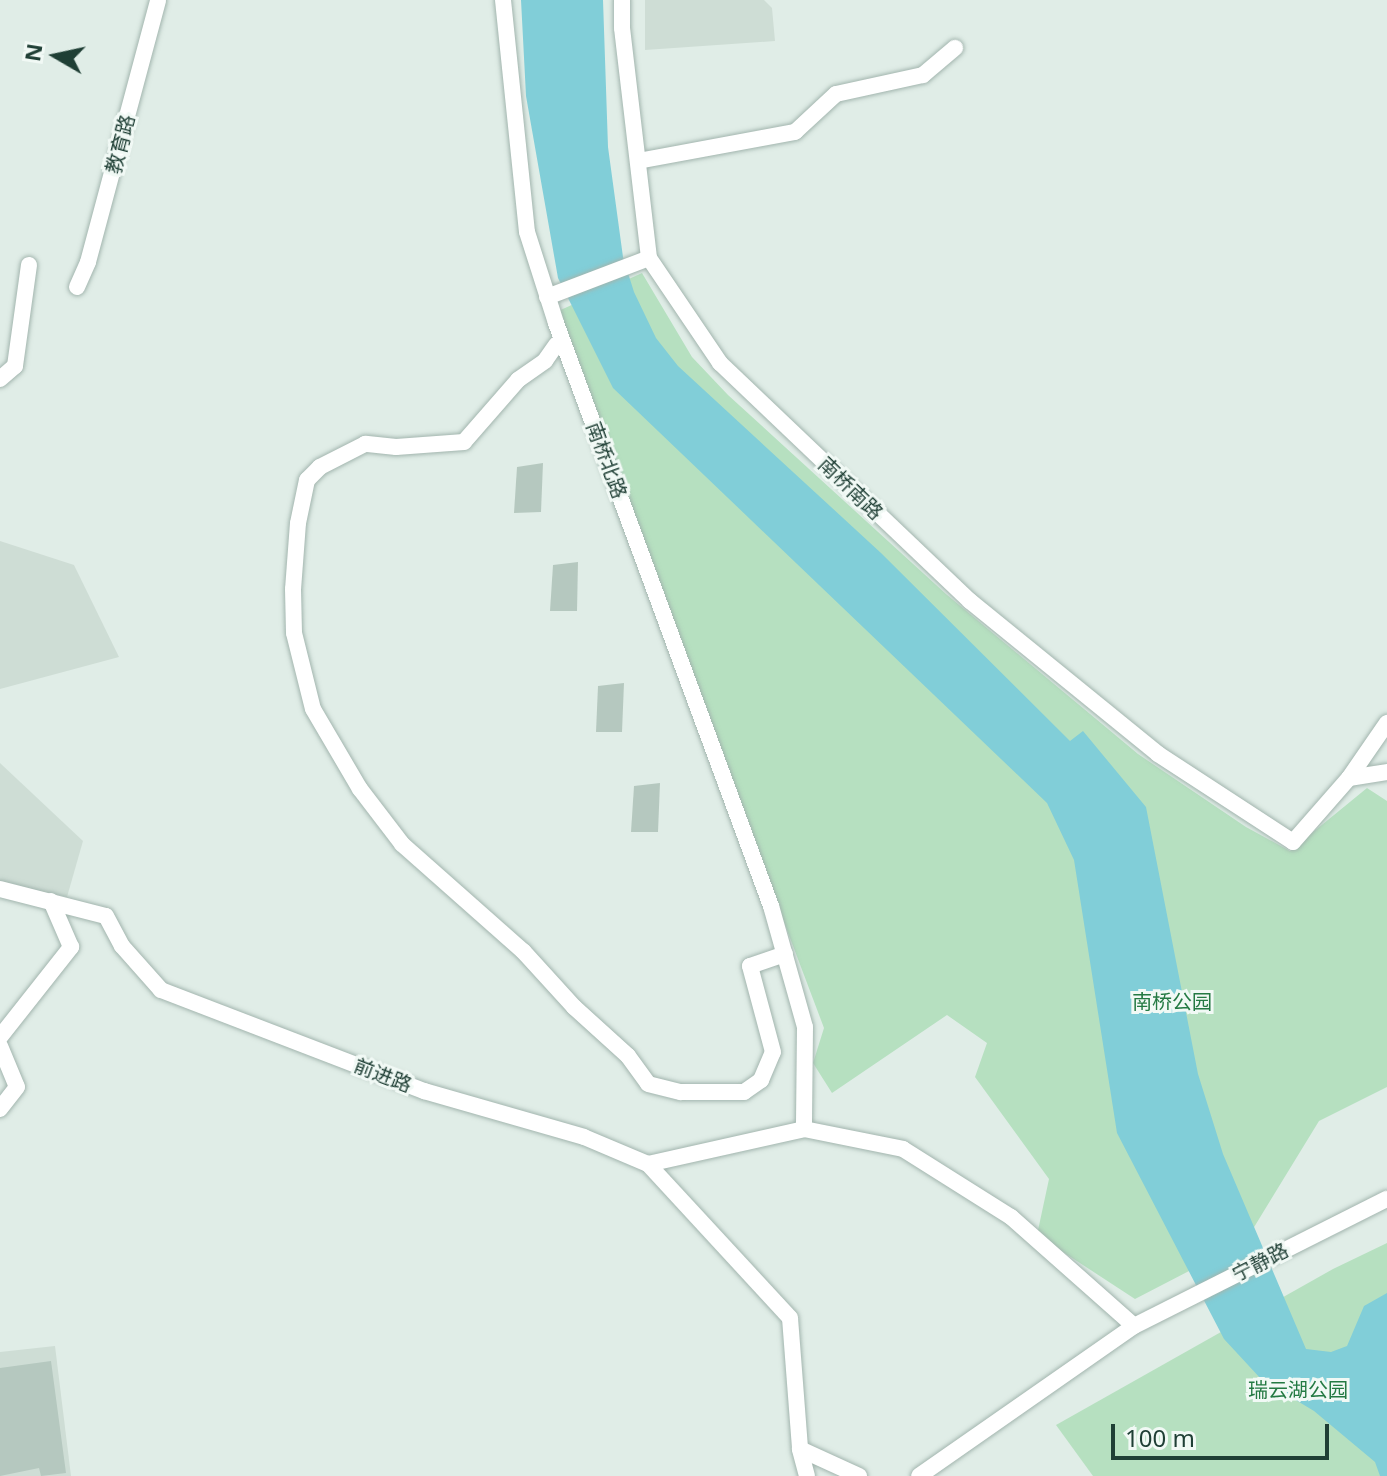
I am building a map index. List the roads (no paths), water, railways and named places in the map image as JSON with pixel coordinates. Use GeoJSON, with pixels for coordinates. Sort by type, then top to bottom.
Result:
{"type":"FeatureCollection","features":[{"type":"Feature","properties":{"kind":"street","name":"教育路"},"geometry":{"type":"LineString","coordinates":[[77,287],[88,262],[158,0]]}},
{"type":"Feature","properties":{"kind":"street","name":"南桥北路"},"geometry":{"type":"LineString","coordinates":[[503,0],[527,232],[547,297],[771,906],[805,1027],[804,1129]]}},
{"type":"Feature","properties":{"kind":"street","name":"南桥南路"},"geometry":{"type":"LineString","coordinates":[[622,0],[649,258],[720,363],[970,601],[1158,754],[1293,842],[1349,778]]}},
{"type":"Feature","properties":{"kind":"street"},"geometry":{"type":"LineString","coordinates":[[638,161],[795,132],[836,94],[923,75],[955,48]]}},
{"type":"Feature","properties":{"kind":"street"},"geometry":{"type":"LineString","coordinates":[[547,297],[649,258]]}},
{"type":"Feature","properties":{"kind":"street"},"geometry":{"type":"LineString","coordinates":[[0,379],[15,366],[29,265]]}},
{"type":"Feature","properties":{"kind":"street"},"geometry":{"type":"LineString","coordinates":[[556,345],[545,361],[518,380],[464,442],[396,447],[365,444],[320,467],[307,480],[298,523],[293,589],[294,633],[313,709],[360,789],[402,844],[523,951],[574,1007],[628,1056],[648,1084],[681,1092],[744,1092],[761,1080],[773,1052],[750,966],[785,954]]}},
{"type":"Feature","properties":{"kind":"street"},"geometry":{"type":"LineString","coordinates":[[1349,778],[1387,723]]}},
{"type":"Feature","properties":{"kind":"street"},"geometry":{"type":"LineString","coordinates":[[1349,778],[1387,772]]}},
{"type":"Feature","properties":{"kind":"street","name":"前进路"},"geometry":{"type":"LineString","coordinates":[[0,889],[106,916],[122,946],[161,990],[424,1091],[584,1137],[648,1164]]}},
{"type":"Feature","properties":{"kind":"street"},"geometry":{"type":"LineString","coordinates":[[0,1037],[71,947],[51,901]]}},
{"type":"Feature","properties":{"kind":"street"},"geometry":{"type":"LineString","coordinates":[[0,1046],[17,1087],[0,1109]]}},
{"type":"Feature","properties":{"kind":"street"},"geometry":{"type":"LineString","coordinates":[[648,1164],[804,1129],[903,1149],[1011,1217],[1134,1326]]}},
{"type":"Feature","properties":{"kind":"street"},"geometry":{"type":"LineString","coordinates":[[648,1164],[790,1318],[800,1449],[807,1476]]}},
{"type":"Feature","properties":{"kind":"street","name":"宁静路"},"geometry":{"type":"LineString","coordinates":[[919,1476],[1134,1326],[1387,1199]]}},
{"type":"Feature","properties":{"kind":"street"},"geometry":{"type":"LineString","coordinates":[[800,1449],[859,1476]]}},
{"type":"Feature","properties":{"kind":"water"},"geometry":{"type":"Polygon","coordinates":[[[521,0],[603,0],[608,147],[623,257],[634,292],[656,338],[678,366],[881,553],[1070,741],[1083,731],[1146,807],[1198,1074],[1223,1154],[1306,1349],[1331,1352],[1347,1346],[1364,1306],[1387,1293],[1387,1476],[1380,1476],[1375,1462],[1314,1411],[1261,1379],[1224,1339],[1117,1133],[1074,860],[1047,803],[613,388],[558,278],[526,96],[521,0]]]}},
{"type":"Feature","properties":{"kind":"park label","name":"南桥公园"},"geometry":{"type":"Point","coordinates":[1172,1001]}},
{"type":"Feature","properties":{"kind":"park label","name":"瑞云湖公园"},"geometry":{"type":"Point","coordinates":[1298,1389]}}]}
